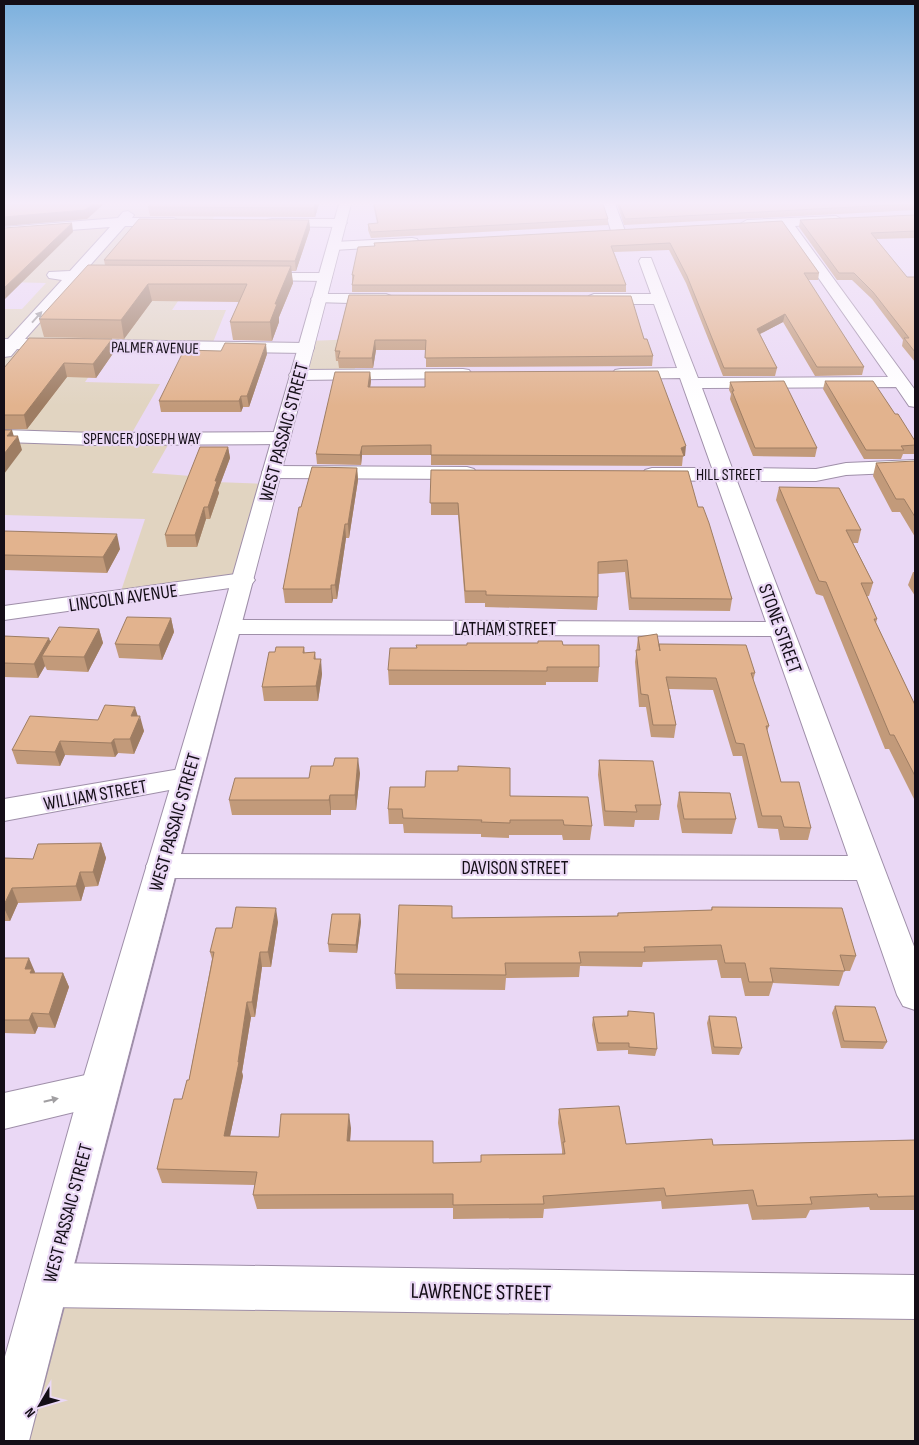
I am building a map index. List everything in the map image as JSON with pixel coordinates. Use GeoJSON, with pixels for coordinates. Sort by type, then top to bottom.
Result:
{"type":"FeatureCollection","features":[{"type":"Feature","properties":{"kind":"street"},"geometry":{"type":"LineString","coordinates":[[57,271],[50,279],[74,275],[130,276]]}},
{"type":"Feature","properties":{"kind":"street"},"geometry":{"type":"LineString","coordinates":[[6,347],[77,271]]}},
{"type":"Feature","properties":{"kind":"street","name":"WEST PASSAIC STREET"},"geometry":{"type":"LineString","coordinates":[[5,1441],[99,1089],[230,627],[327,271]]}},
{"type":"Feature","properties":{"kind":"street","name":"STONE STREET"},"geometry":{"type":"LineString","coordinates":[[650,271],[915,996]]}},
{"type":"Feature","properties":{"kind":"street"},"geometry":{"type":"LineString","coordinates":[[822,271],[915,402]]}},
{"type":"Feature","properties":{"kind":"street"},"geometry":{"type":"LineString","coordinates":[[241,277],[397,299]]}},
{"type":"Feature","properties":{"kind":"street"},"geometry":{"type":"LineString","coordinates":[[582,299],[660,299]]}},
{"type":"Feature","properties":{"kind":"street","name":"PALMER AVENUE"},"geometry":{"type":"LineString","coordinates":[[6,347],[302,362],[482,374]]}},
{"type":"Feature","properties":{"kind":"street"},"geometry":{"type":"LineString","coordinates":[[609,374],[689,378],[901,382]]}},
{"type":"Feature","properties":{"kind":"street","name":"SPENCER JOSEPH WAY"},"geometry":{"type":"LineString","coordinates":[[4,436],[95,439],[280,438]]}},
{"type":"Feature","properties":{"kind":"street","name":"HILL STREET"},"geometry":{"type":"LineString","coordinates":[[636,474],[816,475],[855,468],[915,466]]}},
{"type":"Feature","properties":{"kind":"street"},"geometry":{"type":"LineString","coordinates":[[272,472],[488,473]]}},
{"type":"Feature","properties":{"kind":"street","name":"LINCOLN AVENUE"},"geometry":{"type":"LineString","coordinates":[[4,613],[243,580]]}},
{"type":"Feature","properties":{"kind":"street","name":"LATHAM STREET"},"geometry":{"type":"LineString","coordinates":[[230,627],[781,629]]}},
{"type":"Feature","properties":{"kind":"street","name":"WILLIAM STREET"},"geometry":{"type":"LineString","coordinates":[[4,810],[186,778]]}},
{"type":"Feature","properties":{"kind":"street","name":"DAVISON STREET"},"geometry":{"type":"LineString","coordinates":[[162,866],[869,868]]}},
{"type":"Feature","properties":{"kind":"street"},"geometry":{"type":"LineString","coordinates":[[4,1111],[99,1089]]}},
{"type":"Feature","properties":{"kind":"street","name":"LAWRENCE STREET"},"geometry":{"type":"LineString","coordinates":[[47,1285],[915,1297]]}},
{"type":"Feature","properties":{"kind":"shaded area"},"geometry":{"type":"Polygon","coordinates":[[[5,271],[196,271],[172,310],[226,310],[211,347],[110,346],[85,382],[160,384],[129,438],[172,438],[152,473],[191,476],[188,481],[269,484],[243,580],[119,597],[145,519],[4,515],[4,309],[22,309],[46,283],[4,282],[5,271]]]}},
{"type":"Feature","properties":{"kind":"shaded area"},"geometry":{"type":"Polygon","coordinates":[[[359,339],[354,375],[298,375],[308,341],[359,339]]]}},
{"type":"Feature","properties":{"kind":"shaded area"},"geometry":{"type":"Polygon","coordinates":[[[47,1285],[915,1297],[915,1441],[4,1441],[4,1398],[47,1285]]]}},
{"type":"Feature","properties":{"kind":"building"},"geometry":{"type":"Polygon","coordinates":[[[4,271],[21,271],[4,288],[4,271]]]}},
{"type":"Feature","properties":{"kind":"building"},"geometry":{"type":"Polygon","coordinates":[[[82,271],[289,271],[275,304],[277,304],[270,322],[230,322],[247,284],[148,284],[121,320],[39,319],[82,271]]]}},
{"type":"Feature","properties":{"kind":"building"},"geometry":{"type":"Polygon","coordinates":[[[353,271],[621,271],[626,285],[352,285],[354,275],[352,275],[353,271]]]}},
{"type":"Feature","properties":{"kind":"building"},"geometry":{"type":"Polygon","coordinates":[[[685,271],[818,271],[819,273],[804,273],[864,367],[817,367],[785,314],[757,329],[777,368],[724,368],[685,271]]]}},
{"type":"Feature","properties":{"kind":"building"},"geometry":{"type":"Polygon","coordinates":[[[838,271],[902,271],[907,277],[915,277],[915,352],[904,338],[909,338],[873,292],[854,273],[838,271]]]}},
{"type":"Feature","properties":{"kind":"building"},"geometry":{"type":"Polygon","coordinates":[[[349,295],[631,296],[644,339],[647,339],[653,356],[425,358],[426,340],[375,340],[372,358],[338,358],[340,351],[335,351],[349,295]]]}},
{"type":"Feature","properties":{"kind":"building"},"geometry":{"type":"Polygon","coordinates":[[[29,338],[112,339],[93,364],[64,363],[24,415],[4,415],[4,368],[29,338]]]}},
{"type":"Feature","properties":{"kind":"building"},"geometry":{"type":"Polygon","coordinates":[[[225,343],[266,344],[247,396],[241,396],[239,401],[159,401],[184,350],[221,351],[225,343]]]}},
{"type":"Feature","properties":{"kind":"building"},"geometry":{"type":"Polygon","coordinates":[[[658,371],[686,446],[681,448],[684,456],[431,455],[431,445],[362,446],[360,455],[316,454],[335,372],[370,372],[368,387],[425,387],[425,372],[658,371]]]}},
{"type":"Feature","properties":{"kind":"building"},"geometry":{"type":"Polygon","coordinates":[[[784,381],[817,448],[755,448],[730,382],[784,381]]]}},
{"type":"Feature","properties":{"kind":"building"},"geometry":{"type":"Polygon","coordinates":[[[825,381],[873,381],[895,414],[898,414],[915,441],[915,445],[901,446],[904,450],[866,450],[825,381]]]}},
{"type":"Feature","properties":{"kind":"building"},"geometry":{"type":"Polygon","coordinates":[[[4,430],[12,430],[7,436],[18,436],[4,454],[4,430]]]}},
{"type":"Feature","properties":{"kind":"building"},"geometry":{"type":"Polygon","coordinates":[[[200,447],[228,447],[215,481],[217,481],[208,507],[204,507],[195,535],[165,535],[200,447]]]}},
{"type":"Feature","properties":{"kind":"building"},"geometry":{"type":"Polygon","coordinates":[[[915,461],[915,517],[904,499],[896,499],[876,463],[915,461]]]}},
{"type":"Feature","properties":{"kind":"building"},"geometry":{"type":"Polygon","coordinates":[[[312,467],[357,468],[348,524],[345,524],[335,585],[331,585],[331,589],[283,589],[299,507],[301,507],[312,467]]]}},
{"type":"Feature","properties":{"kind":"building"},"geometry":{"type":"Polygon","coordinates":[[[431,470],[688,471],[698,507],[703,507],[709,523],[732,599],[631,598],[627,560],[598,562],[598,597],[486,595],[486,591],[465,591],[458,503],[430,503],[431,470]]]}},
{"type":"Feature","properties":{"kind":"building"},"geometry":{"type":"Polygon","coordinates":[[[779,487],[839,488],[861,530],[846,530],[873,583],[861,583],[877,619],[874,619],[915,705],[915,776],[894,735],[890,735],[826,582],[819,581],[779,487]]]}},
{"type":"Feature","properties":{"kind":"building"},"geometry":{"type":"Polygon","coordinates":[[[4,531],[117,534],[103,557],[4,555],[4,531]]]}},
{"type":"Feature","properties":{"kind":"building"},"geometry":{"type":"Polygon","coordinates":[[[127,617],[171,618],[159,645],[115,644],[127,617]]]}},
{"type":"Feature","properties":{"kind":"building"},"geometry":{"type":"Polygon","coordinates":[[[59,627],[99,629],[84,657],[42,656],[59,627]]]}},
{"type":"Feature","properties":{"kind":"building"},"geometry":{"type":"Polygon","coordinates":[[[657,634],[660,651],[659,644],[746,645],[755,673],[751,673],[769,726],[766,726],[781,782],[799,782],[811,828],[784,827],[781,816],[762,816],[744,744],[736,743],[716,678],[666,677],[676,725],[653,725],[648,695],[641,694],[636,650],[640,650],[638,637],[657,634]]]}},
{"type":"Feature","properties":{"kind":"building"},"geometry":{"type":"Polygon","coordinates":[[[4,636],[49,638],[34,664],[4,663],[4,636]]]}},
{"type":"Feature","properties":{"kind":"building"},"geometry":{"type":"Polygon","coordinates":[[[538,641],[562,641],[563,645],[599,645],[599,667],[547,667],[547,671],[388,670],[390,648],[417,648],[416,645],[467,645],[467,643],[538,643],[538,641]]]}},
{"type":"Feature","properties":{"kind":"building"},"geometry":{"type":"Polygon","coordinates":[[[276,647],[304,647],[303,653],[315,652],[314,659],[321,659],[316,686],[262,687],[269,652],[275,652],[276,647]]]}},
{"type":"Feature","properties":{"kind":"building"},"geometry":{"type":"Polygon","coordinates":[[[105,705],[135,707],[131,716],[140,716],[130,739],[114,739],[111,743],[60,741],[55,752],[12,750],[30,716],[98,720],[105,705]]]}},
{"type":"Feature","properties":{"kind":"building"},"geometry":{"type":"Polygon","coordinates":[[[335,758],[358,758],[355,795],[330,795],[329,800],[229,800],[235,778],[309,778],[311,766],[333,766],[335,758]]]}},
{"type":"Feature","properties":{"kind":"building"},"geometry":{"type":"Polygon","coordinates":[[[599,760],[653,761],[661,805],[635,805],[637,812],[605,811],[599,760]]]}},
{"type":"Feature","properties":{"kind":"building"},"geometry":{"type":"Polygon","coordinates":[[[458,766],[510,768],[510,796],[588,797],[592,826],[564,825],[563,820],[510,820],[510,823],[481,822],[482,820],[403,818],[402,809],[388,809],[390,787],[425,787],[426,771],[458,771],[458,766]]]}},
{"type":"Feature","properties":{"kind":"building"},"geometry":{"type":"Polygon","coordinates":[[[679,792],[730,793],[736,819],[684,819],[679,792]]]}},
{"type":"Feature","properties":{"kind":"building"},"geometry":{"type":"Polygon","coordinates":[[[101,843],[93,872],[80,872],[76,886],[12,888],[4,905],[4,858],[33,859],[38,844],[101,843]]]}},
{"type":"Feature","properties":{"kind":"building"},"geometry":{"type":"Polygon","coordinates":[[[399,905],[452,906],[452,918],[618,916],[618,913],[712,910],[712,907],[842,908],[856,956],[840,955],[845,971],[770,968],[773,982],[749,982],[745,963],[725,963],[721,945],[644,947],[645,952],[579,952],[581,963],[505,963],[506,975],[395,974],[399,905]]]}},
{"type":"Feature","properties":{"kind":"building"},"geometry":{"type":"Polygon","coordinates":[[[236,907],[276,908],[268,952],[260,952],[252,1002],[247,1002],[239,1062],[224,1136],[279,1137],[281,1114],[349,1114],[347,1141],[433,1141],[433,1163],[481,1162],[481,1155],[565,1154],[563,1142],[565,1142],[559,1109],[619,1106],[626,1144],[712,1139],[713,1145],[915,1140],[915,1196],[878,1197],[877,1194],[810,1197],[812,1204],[757,1206],[753,1190],[666,1196],[664,1188],[543,1196],[544,1204],[453,1205],[453,1194],[253,1195],[257,1172],[157,1169],[174,1099],[182,1099],[187,1080],[189,1080],[214,952],[210,952],[216,928],[232,928],[236,907]]]}},
{"type":"Feature","properties":{"kind":"building"},"geometry":{"type":"Polygon","coordinates":[[[332,914],[360,914],[356,945],[328,944],[332,914]]]}},
{"type":"Feature","properties":{"kind":"building"},"geometry":{"type":"Polygon","coordinates":[[[4,958],[29,958],[25,969],[32,969],[30,973],[63,973],[49,1014],[32,1013],[29,1020],[4,1020],[4,958]]]}},
{"type":"Feature","properties":{"kind":"building"},"geometry":{"type":"Polygon","coordinates":[[[835,1006],[875,1007],[887,1042],[844,1041],[835,1006]]]}},
{"type":"Feature","properties":{"kind":"building"},"geometry":{"type":"Polygon","coordinates":[[[628,1011],[654,1013],[657,1049],[629,1047],[629,1043],[598,1043],[593,1017],[628,1016],[628,1011]]]}},
{"type":"Feature","properties":{"kind":"building"},"geometry":{"type":"Polygon","coordinates":[[[709,1016],[736,1017],[742,1048],[714,1047],[709,1016]]]}}]}
